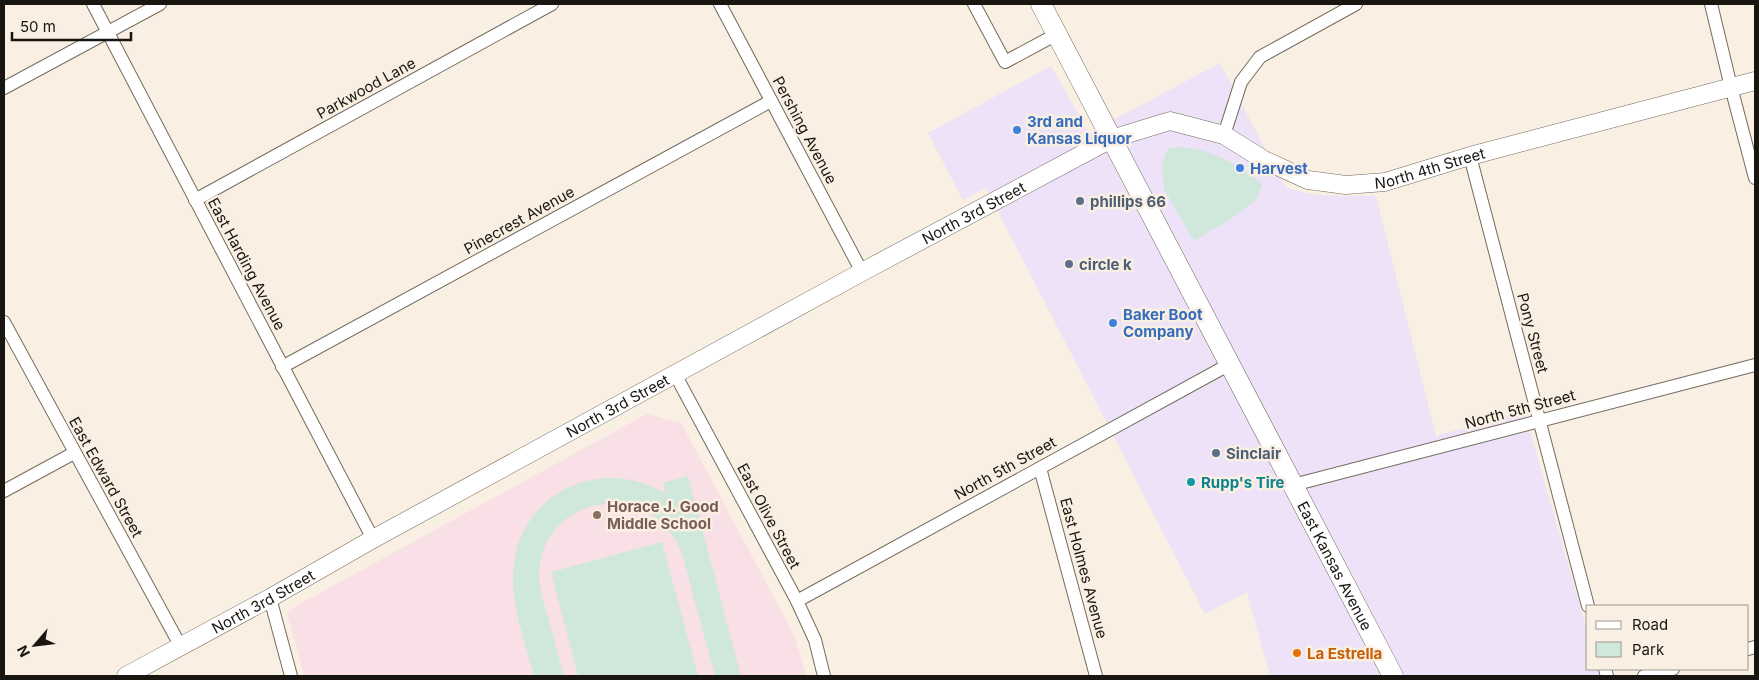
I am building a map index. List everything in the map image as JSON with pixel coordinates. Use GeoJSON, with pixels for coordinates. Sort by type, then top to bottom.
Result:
{"type":"FeatureCollection","features":[{"type":"Feature","properties":{"kind":"main road","name":"East Kansas Avenue"},"geometry":{"type":"LineString","coordinates":[[1040,4],[1393,676]]}},
{"type":"Feature","properties":{"kind":"main road","name":"North 4th Street"},"geometry":{"type":"LineString","coordinates":[[1112,139],[1170,121],[1224,135],[1264,160],[1308,180],[1346,185],[1385,182],[1470,156],[1755,81]]}},
{"type":"Feature","properties":{"kind":"main road","name":"North 3rd Street"},"geometry":{"type":"LineString","coordinates":[[126,676],[862,272],[1112,139]]}},
{"type":"Feature","properties":{"kind":"street","name":"East Harding Avenue"},"geometry":{"type":"LineString","coordinates":[[93,4],[373,539]]}},
{"type":"Feature","properties":{"kind":"street"},"geometry":{"type":"LineString","coordinates":[[4,88],[160,4]]}},
{"type":"Feature","properties":{"kind":"street","name":"Parkwood Lane"},"geometry":{"type":"LineString","coordinates":[[195,200],[552,4]]}},
{"type":"Feature","properties":{"kind":"street","name":"Pershing Avenue"},"geometry":{"type":"LineString","coordinates":[[720,4],[862,272]]}},
{"type":"Feature","properties":{"kind":"street"},"geometry":{"type":"LineString","coordinates":[[974,4],[1005,62],[1057,34]]}},
{"type":"Feature","properties":{"kind":"street"},"geometry":{"type":"LineString","coordinates":[[1224,135],[1240,82],[1260,57],[1356,4]]}},
{"type":"Feature","properties":{"kind":"street"},"geometry":{"type":"LineString","coordinates":[[1711,4],[1755,178]]}},
{"type":"Feature","properties":{"kind":"street","name":"Pinecrest Avenue"},"geometry":{"type":"LineString","coordinates":[[282,367],[771,101]]}},
{"type":"Feature","properties":{"kind":"street","name":"Pony Street"},"geometry":{"type":"LineString","coordinates":[[1470,156],[1588,605]]}},
{"type":"Feature","properties":{"kind":"street","name":"East Edward Street"},"geometry":{"type":"LineString","coordinates":[[4,322],[180,646]]}},
{"type":"Feature","properties":{"kind":"street","name":"North 5th Street"},"geometry":{"type":"LineString","coordinates":[[797,601],[1230,364]]}},
{"type":"Feature","properties":{"kind":"street","name":"North 5th Street"},"geometry":{"type":"LineString","coordinates":[[1293,485],[1755,364]]}},
{"type":"Feature","properties":{"kind":"street","name":"East Olive Street"},"geometry":{"type":"LineString","coordinates":[[675,374],[797,601],[815,640],[824,676]]}},
{"type":"Feature","properties":{"kind":"street"},"geometry":{"type":"LineString","coordinates":[[4,491],[74,453]]}},
{"type":"Feature","properties":{"kind":"street","name":"East Holmes Avenue"},"geometry":{"type":"LineString","coordinates":[[1040,468],[1096,676]]}},
{"type":"Feature","properties":{"kind":"street"},"geometry":{"type":"LineString","coordinates":[[270,598],[291,676]]}},
{"type":"Feature","properties":{"kind":"street"},"geometry":{"type":"LineString","coordinates":[[1644,676],[1669,670]]}},
{"type":"Feature","properties":{"kind":"shaded area"},"geometry":{"type":"Polygon","coordinates":[[[1220,63],[1286,188],[1317,195],[1376,196],[1436,436],[1524,411],[1586,627],[1586,670],[1598,670],[1600,676],[1270,676],[1247,592],[1205,614],[986,188],[963,200],[928,133],[1051,66],[1089,133],[1220,63]]]}},
{"type":"Feature","properties":{"kind":"shaded area","name":"Horace J. Good Middle School"},"geometry":{"type":"Polygon","coordinates":[[[647,414],[681,423],[795,637],[806,676],[304,676],[287,613],[296,606],[647,414]]]}},
{"type":"Feature","properties":{"kind":"green space"},"geometry":{"type":"Polygon","coordinates":[[[1168,148],[1196,149],[1219,156],[1251,174],[1262,185],[1256,200],[1232,218],[1194,241],[1164,189],[1162,165],[1168,148]]]}},
{"type":"Feature","properties":{"kind":"green space"},"geometry":{"type":"Polygon","coordinates":[[[688,476],[741,676],[715,676],[679,546],[670,532],[654,516],[635,507],[614,503],[594,506],[575,513],[558,526],[546,543],[539,572],[540,586],[564,676],[534,676],[520,625],[513,585],[518,545],[529,522],[545,503],[566,489],[589,480],[614,478],[640,482],[665,493],[663,483],[688,476]]]}},
{"type":"Feature","properties":{"kind":"green space"},"geometry":{"type":"Polygon","coordinates":[[[662,542],[698,676],[578,676],[551,572],[662,542]]]}},
{"type":"Feature","properties":{"kind":"place","name":"3rd and Kansas Liquor"},"geometry":{"type":"Point","coordinates":[1017,130]}},
{"type":"Feature","properties":{"kind":"place","name":"Harvest"},"geometry":{"type":"Point","coordinates":[1240,168]}},
{"type":"Feature","properties":{"kind":"place","name":"phillips 66"},"geometry":{"type":"Point","coordinates":[1080,201]}},
{"type":"Feature","properties":{"kind":"place","name":"circle k"},"geometry":{"type":"Point","coordinates":[1069,264]}},
{"type":"Feature","properties":{"kind":"place","name":"Baker Boot Company"},"geometry":{"type":"Point","coordinates":[1113,323]}},
{"type":"Feature","properties":{"kind":"place","name":"Sinclair"},"geometry":{"type":"Point","coordinates":[1216,453]}},
{"type":"Feature","properties":{"kind":"place","name":"Rupp's Tire"},"geometry":{"type":"Point","coordinates":[1191,482]}},
{"type":"Feature","properties":{"kind":"place","name":"Horace J. Good Middle School"},"geometry":{"type":"Point","coordinates":[597,515]}},
{"type":"Feature","properties":{"kind":"place","name":"La Estrella"},"geometry":{"type":"Point","coordinates":[1297,653]}}]}
